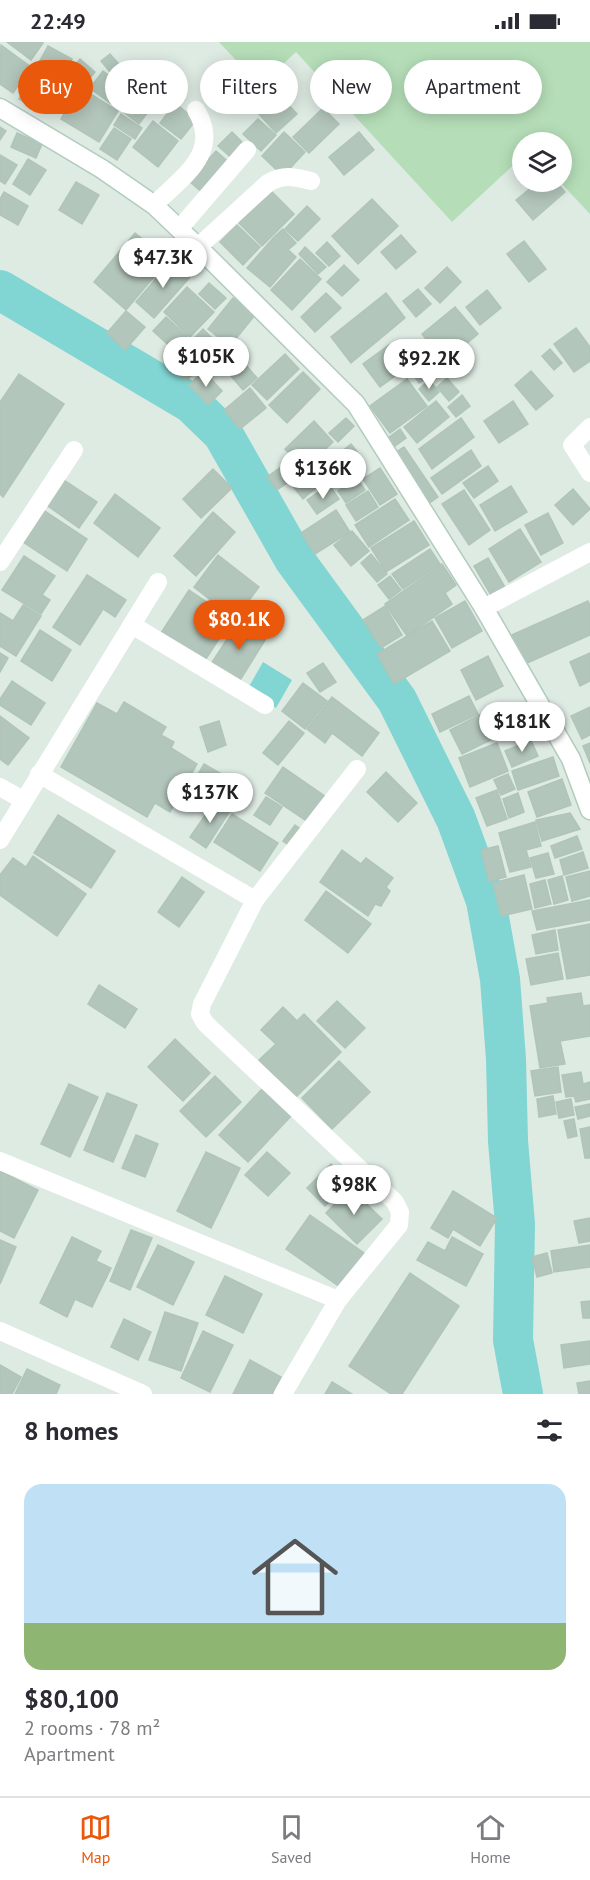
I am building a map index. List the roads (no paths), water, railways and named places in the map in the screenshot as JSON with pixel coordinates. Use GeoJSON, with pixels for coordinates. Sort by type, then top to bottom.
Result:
{"type":"FeatureCollection","features":[{"type":"Feature","properties":{"kind":"street"},"geometry":{"type":"LineString","coordinates":[[0,108],[102,169],[154,205],[356,404],[484,608],[571,759],[590,810]]}},
{"type":"Feature","properties":{"kind":"street"},"geometry":{"type":"LineString","coordinates":[[154,205],[198,162],[205,142],[204,123],[196,110]]}},
{"type":"Feature","properties":{"kind":"street"},"geometry":{"type":"LineString","coordinates":[[179,229],[247,150]]}},
{"type":"Feature","properties":{"kind":"street"},"geometry":{"type":"LineString","coordinates":[[198,247],[268,183],[278,177],[311,181]]}},
{"type":"Feature","properties":{"kind":"street"},"geometry":{"type":"LineString","coordinates":[[590,427],[572,445],[590,473]]}},
{"type":"Feature","properties":{"kind":"street"},"geometry":{"type":"LineString","coordinates":[[0,562],[74,450]]}},
{"type":"Feature","properties":{"kind":"street"},"geometry":{"type":"LineString","coordinates":[[484,608],[590,552]]}},
{"type":"Feature","properties":{"kind":"street"},"geometry":{"type":"LineString","coordinates":[[0,840],[158,582]]}},
{"type":"Feature","properties":{"kind":"street"},"geometry":{"type":"LineString","coordinates":[[132,625],[265,705]]}},
{"type":"Feature","properties":{"kind":"street"},"geometry":{"type":"LineString","coordinates":[[283,1394],[338,1300],[399,1225],[400,1212],[395,1202],[205,1023],[200,1014],[202,1004],[255,900],[357,769]]}},
{"type":"Feature","properties":{"kind":"street"},"geometry":{"type":"LineString","coordinates":[[39,774],[255,900]]}},
{"type":"Feature","properties":{"kind":"street"},"geometry":{"type":"LineString","coordinates":[[0,787],[23,800]]}},
{"type":"Feature","properties":{"kind":"street"},"geometry":{"type":"LineString","coordinates":[[0,1161],[338,1300]]}},
{"type":"Feature","properties":{"kind":"street"},"geometry":{"type":"LineString","coordinates":[[0,1331],[143,1394]]}},
{"type":"Feature","properties":{"kind":"water"},"geometry":{"type":"Polygon","coordinates":[[[263,662],[292,680],[276,708],[247,690],[263,662]]]}},
{"type":"Feature","properties":{"kind":"waterway"},"geometry":{"type":"LineString","coordinates":[[0,290],[191,403],[223,434],[294,559],[397,700],[456,819],[486,901],[500,979],[506,1059],[508,1141],[515,1224],[513,1340],[523,1394]]}}]}
